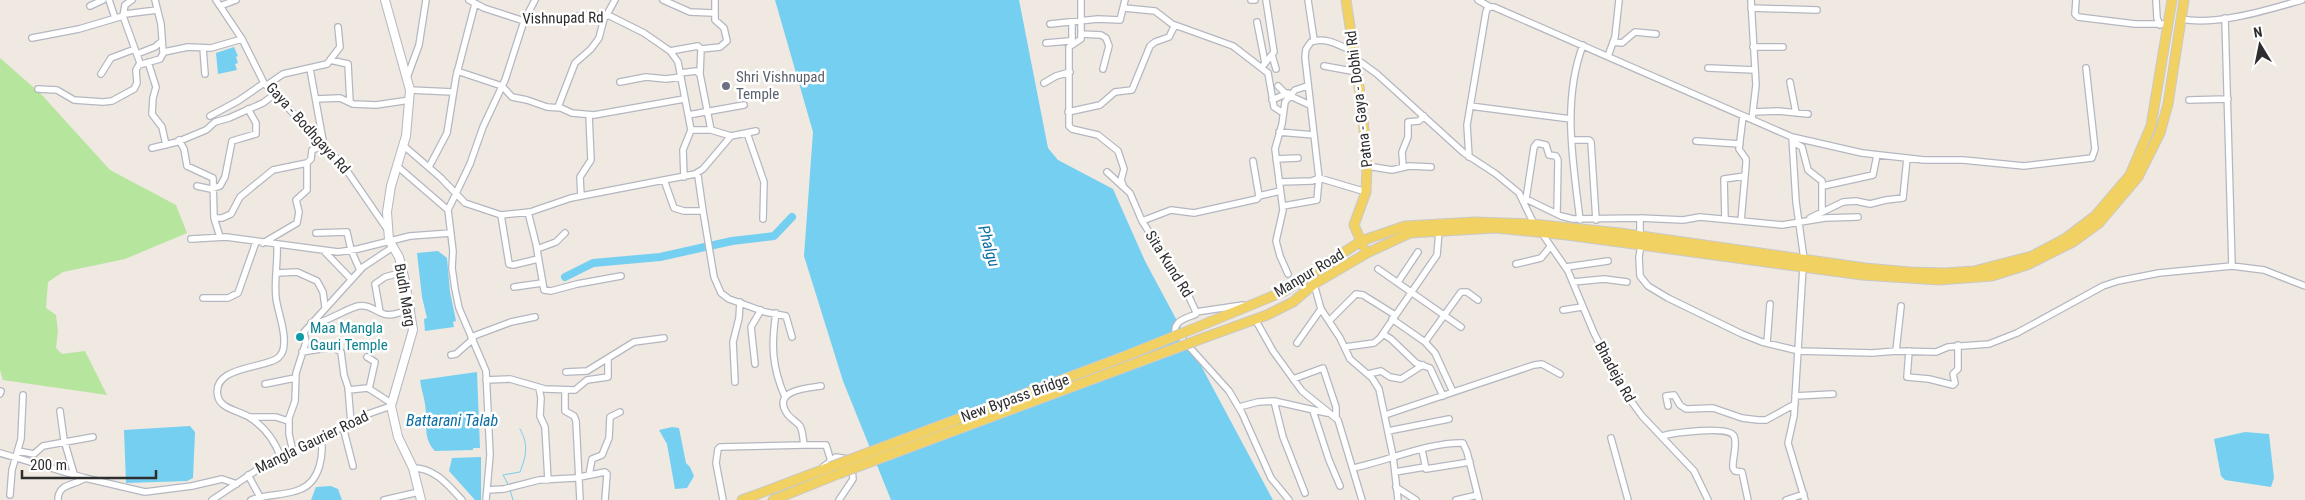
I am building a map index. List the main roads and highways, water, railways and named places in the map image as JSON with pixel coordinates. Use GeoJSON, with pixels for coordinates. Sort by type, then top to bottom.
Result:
{"type":"FeatureCollection","features":[{"type":"Feature","properties":{"kind":"main road","name":"Patna - Gaya - Dobhi Rd"},"geometry":{"type":"LineString","coordinates":[[1346,0],[1367,166],[1366,192],[1354,224],[1367,253]]}},
{"type":"Feature","properties":{"kind":"main road"},"geometry":{"type":"LineString","coordinates":[[1641,241],[1803,263],[1910,272],[1945,273],[1974,271],[2032,256],[2066,238],[2095,216],[2130,176],[2151,126],[2165,24],[2172,0]]}},
{"type":"Feature","properties":{"kind":"main road"},"geometry":{"type":"LineString","coordinates":[[1803,263],[1862,275],[1956,280],[1992,276],[2027,265],[2072,242],[2099,223],[2138,177],[2160,133],[2168,104],[2184,0]]}},
{"type":"Feature","properties":{"kind":"main road","name":"Manpur Road"},"geometry":{"type":"LineString","coordinates":[[1200,326],[1285,291],[1361,241],[1405,226],[1475,222],[1534,224],[1641,241]]}},
{"type":"Feature","properties":{"kind":"main road","name":"Manpur Road"},"geometry":{"type":"LineString","coordinates":[[1206,337],[1256,319],[1292,302],[1314,284],[1367,253],[1410,233],[1496,228],[1641,241]]}},
{"type":"Feature","properties":{"kind":"main road","name":"New Bypass Bridge"},"geometry":{"type":"LineString","coordinates":[[742,500],[820,471],[830,464],[1123,358],[1200,326]]}},
{"type":"Feature","properties":{"kind":"main road","name":"New Bypass Bridge"},"geometry":{"type":"LineString","coordinates":[[773,500],[1206,337]]}},
{"type":"Feature","properties":{"kind":"water","name":"Phalgu"},"geometry":{"type":"Polygon","coordinates":[[[775,0],[1019,0],[1048,148],[1058,160],[1113,189],[1145,261],[1273,500],[891,500],[843,381],[804,256],[813,132],[775,0]]]}},
{"type":"Feature","properties":{"kind":"water"},"geometry":{"type":"Polygon","coordinates":[[[234,47],[238,56],[236,57],[238,63],[235,64],[237,70],[218,74],[216,53],[234,47]]]}},
{"type":"Feature","properties":{"kind":"water"},"geometry":{"type":"Polygon","coordinates":[[[438,251],[447,258],[450,292],[456,321],[453,322],[454,327],[425,331],[424,319],[427,318],[422,297],[417,253],[438,251]]]}},
{"type":"Feature","properties":{"kind":"water","name":"Battarani Talab"},"geometry":{"type":"Polygon","coordinates":[[[477,372],[480,448],[473,448],[473,450],[435,451],[428,441],[425,404],[420,380],[477,372]]]}},
{"type":"Feature","properties":{"kind":"water"},"geometry":{"type":"Polygon","coordinates":[[[190,426],[195,432],[193,478],[187,481],[126,483],[124,430],[190,426]]]}},
{"type":"Feature","properties":{"kind":"water"},"geometry":{"type":"Polygon","coordinates":[[[672,427],[679,428],[686,463],[694,476],[687,488],[675,489],[667,444],[659,430],[672,427]]]}},
{"type":"Feature","properties":{"kind":"water"},"geometry":{"type":"Polygon","coordinates":[[[2245,432],[2269,434],[2274,478],[2271,487],[2225,480],[2221,476],[2214,439],[2245,432]]]}},
{"type":"Feature","properties":{"kind":"water"},"geometry":{"type":"Polygon","coordinates":[[[481,457],[481,500],[475,500],[449,471],[452,458],[481,457]]]}},
{"type":"Feature","properties":{"kind":"water"},"geometry":{"type":"Polygon","coordinates":[[[331,486],[338,489],[342,500],[311,500],[316,487],[331,486]]]}},
{"type":"Feature","properties":{"kind":"waterway"},"geometry":{"type":"LineString","coordinates":[[565,277],[593,263],[660,257],[732,241],[774,236],[792,217]]}},
{"type":"Feature","properties":{"kind":"waterway"},"geometry":{"type":"LineString","coordinates":[[509,486],[503,475],[520,472],[525,456],[526,445],[520,429]]}},
{"type":"Feature","properties":{"kind":"waterway"},"geometry":{"type":"LineString","coordinates":[[510,490],[513,500]]}},
{"type":"Feature","properties":{"kind":"place","name":"Shri Vishnupad Temple"},"geometry":{"type":"Point","coordinates":[726,86]}},
{"type":"Feature","properties":{"kind":"place","name":"Maa Mangla Gauri Temple"},"geometry":{"type":"Point","coordinates":[300,337]}}]}
